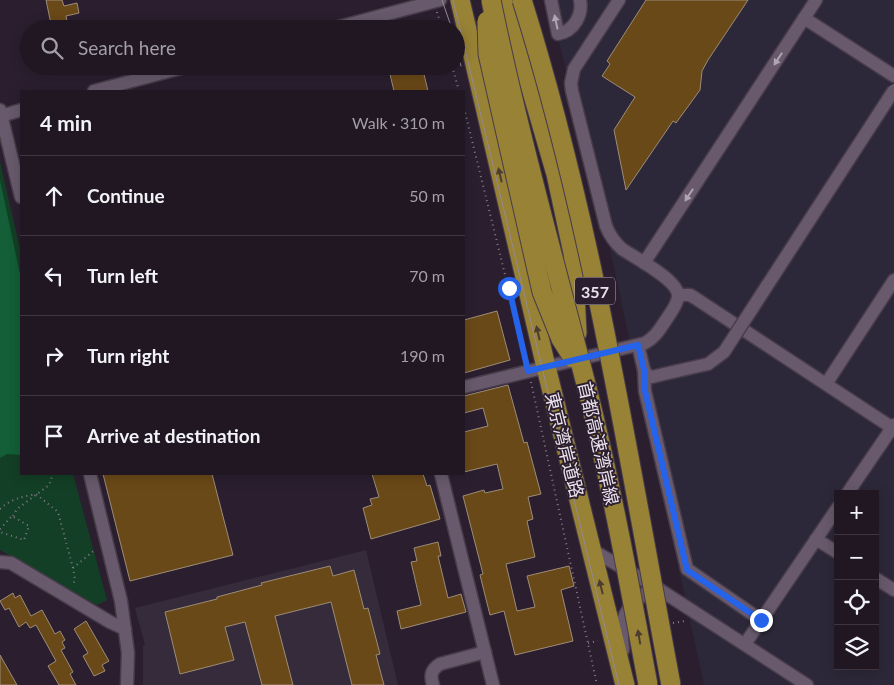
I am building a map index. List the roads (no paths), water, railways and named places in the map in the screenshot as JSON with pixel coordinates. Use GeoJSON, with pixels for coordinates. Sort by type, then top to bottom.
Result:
{"type":"FeatureCollection","features":[{"type":"Feature","properties":{"kind":"highway","name":"東京湾岸道路"},"geometry":{"type":"LineString","coordinates":[[460,0],[464,20]]}},
{"type":"Feature","properties":{"kind":"highway","name":"357"},"geometry":{"type":"LineString","coordinates":[[522,0],[566,160],[609,352],[671,685]]}},
{"type":"Feature","properties":{"kind":"highway","name":"首都高速湾岸線"},"geometry":{"type":"LineString","coordinates":[[522,0],[568,162],[592,272],[623,426],[671,685]]}},
{"type":"Feature","properties":{"kind":"highway","name":"首都高速湾岸線"},"geometry":{"type":"LineString","coordinates":[[495,6],[533,180],[594,416],[632,595],[648,685]]}},
{"type":"Feature","properties":{"kind":"highway"},"geometry":{"type":"LineString","coordinates":[[495,6],[522,58],[556,174],[573,252],[577,334]]}},
{"type":"Feature","properties":{"kind":"highway"},"geometry":{"type":"LineString","coordinates":[[495,6],[512,64],[562,260],[594,416]]}},
{"type":"Feature","properties":{"kind":"highway"},"geometry":{"type":"LineString","coordinates":[[495,6],[502,89],[552,289],[588,393]]}},
{"type":"Feature","properties":{"kind":"highway"},"geometry":{"type":"LineString","coordinates":[[495,6],[488,54],[542,292],[561,339],[577,365]]}},
{"type":"Feature","properties":{"kind":"highway","name":"東京湾岸道路"},"geometry":{"type":"LineString","coordinates":[[465,24],[537,369],[592,550],[626,685]]}},
{"type":"Feature","properties":{"kind":"street"},"geometry":{"type":"LineString","coordinates":[[552,0],[558,34],[569,30],[576,20],[582,10],[580,0]]}},
{"type":"Feature","properties":{"kind":"street"},"geometry":{"type":"LineString","coordinates":[[465,387],[638,345],[650,340],[654,336],[675,306],[679,295],[674,284],[614,242],[606,226],[571,83],[574,69],[619,0]]}},
{"type":"Feature","properties":{"kind":"street"},"geometry":{"type":"LineString","coordinates":[[644,264],[816,0]]}},
{"type":"Feature","properties":{"kind":"street"},"geometry":{"type":"LineString","coordinates":[[365,20],[437,1]]}},
{"type":"Feature","properties":{"kind":"street"},"geometry":{"type":"LineString","coordinates":[[804,18],[894,76]]}},
{"type":"Feature","properties":{"kind":"street"},"geometry":{"type":"LineString","coordinates":[[98,90],[155,75]]}},
{"type":"Feature","properties":{"kind":"street"},"geometry":{"type":"LineString","coordinates":[[644,370],[649,377],[664,374],[708,364],[724,352],[894,90]]}},
{"type":"Feature","properties":{"kind":"street"},"geometry":{"type":"LineString","coordinates":[[20,110],[1,113],[20,193]]}},
{"type":"Feature","properties":{"kind":"street"},"geometry":{"type":"LineString","coordinates":[[826,384],[894,280]]}},
{"type":"Feature","properties":{"kind":"street"},"geometry":{"type":"LineString","coordinates":[[679,295],[695,298],[893,427],[850,490]]}},
{"type":"Feature","properties":{"kind":"street"},"geometry":{"type":"LineString","coordinates":[[638,345],[644,370],[645,391],[687,570],[761,620]]}},
{"type":"Feature","properties":{"kind":"street"},"geometry":{"type":"LineString","coordinates":[[90,475],[121,601],[128,653],[127,685]]}},
{"type":"Feature","properties":{"kind":"street"},"geometry":{"type":"LineString","coordinates":[[441,475],[492,685]]}},
{"type":"Feature","properties":{"kind":"street"},"geometry":{"type":"LineString","coordinates":[[745,644],[834,513]]}},
{"type":"Feature","properties":{"kind":"street"},"geometry":{"type":"LineString","coordinates":[[816,539],[834,550]]}},
{"type":"Feature","properties":{"kind":"street"},"geometry":{"type":"LineString","coordinates":[[592,550],[654,586],[807,685]]}},
{"type":"Feature","properties":{"kind":"street"},"geometry":{"type":"LineString","coordinates":[[0,562],[11,563],[110,622],[125,628]]}},
{"type":"Feature","properties":{"kind":"street"},"geometry":{"type":"LineString","coordinates":[[878,580],[894,590]]}},
{"type":"Feature","properties":{"kind":"street"},"geometry":{"type":"LineString","coordinates":[[626,685],[622,629],[624,615],[632,604],[654,586]]}},
{"type":"Feature","properties":{"kind":"street"},"geometry":{"type":"LineString","coordinates":[[433,685],[430,676],[434,668],[440,664],[485,652]]}},
{"type":"Feature","properties":{"kind":"tram line"},"geometry":{"type":"LineString","coordinates":[[442,0],[449,20]]}},
{"type":"Feature","properties":{"kind":"tram line"},"geometry":{"type":"LineString","coordinates":[[453,0],[458,20]]}},
{"type":"Feature","properties":{"kind":"tram line"},"geometry":{"type":"LineString","coordinates":[[465,50],[619,685]]}}]}
